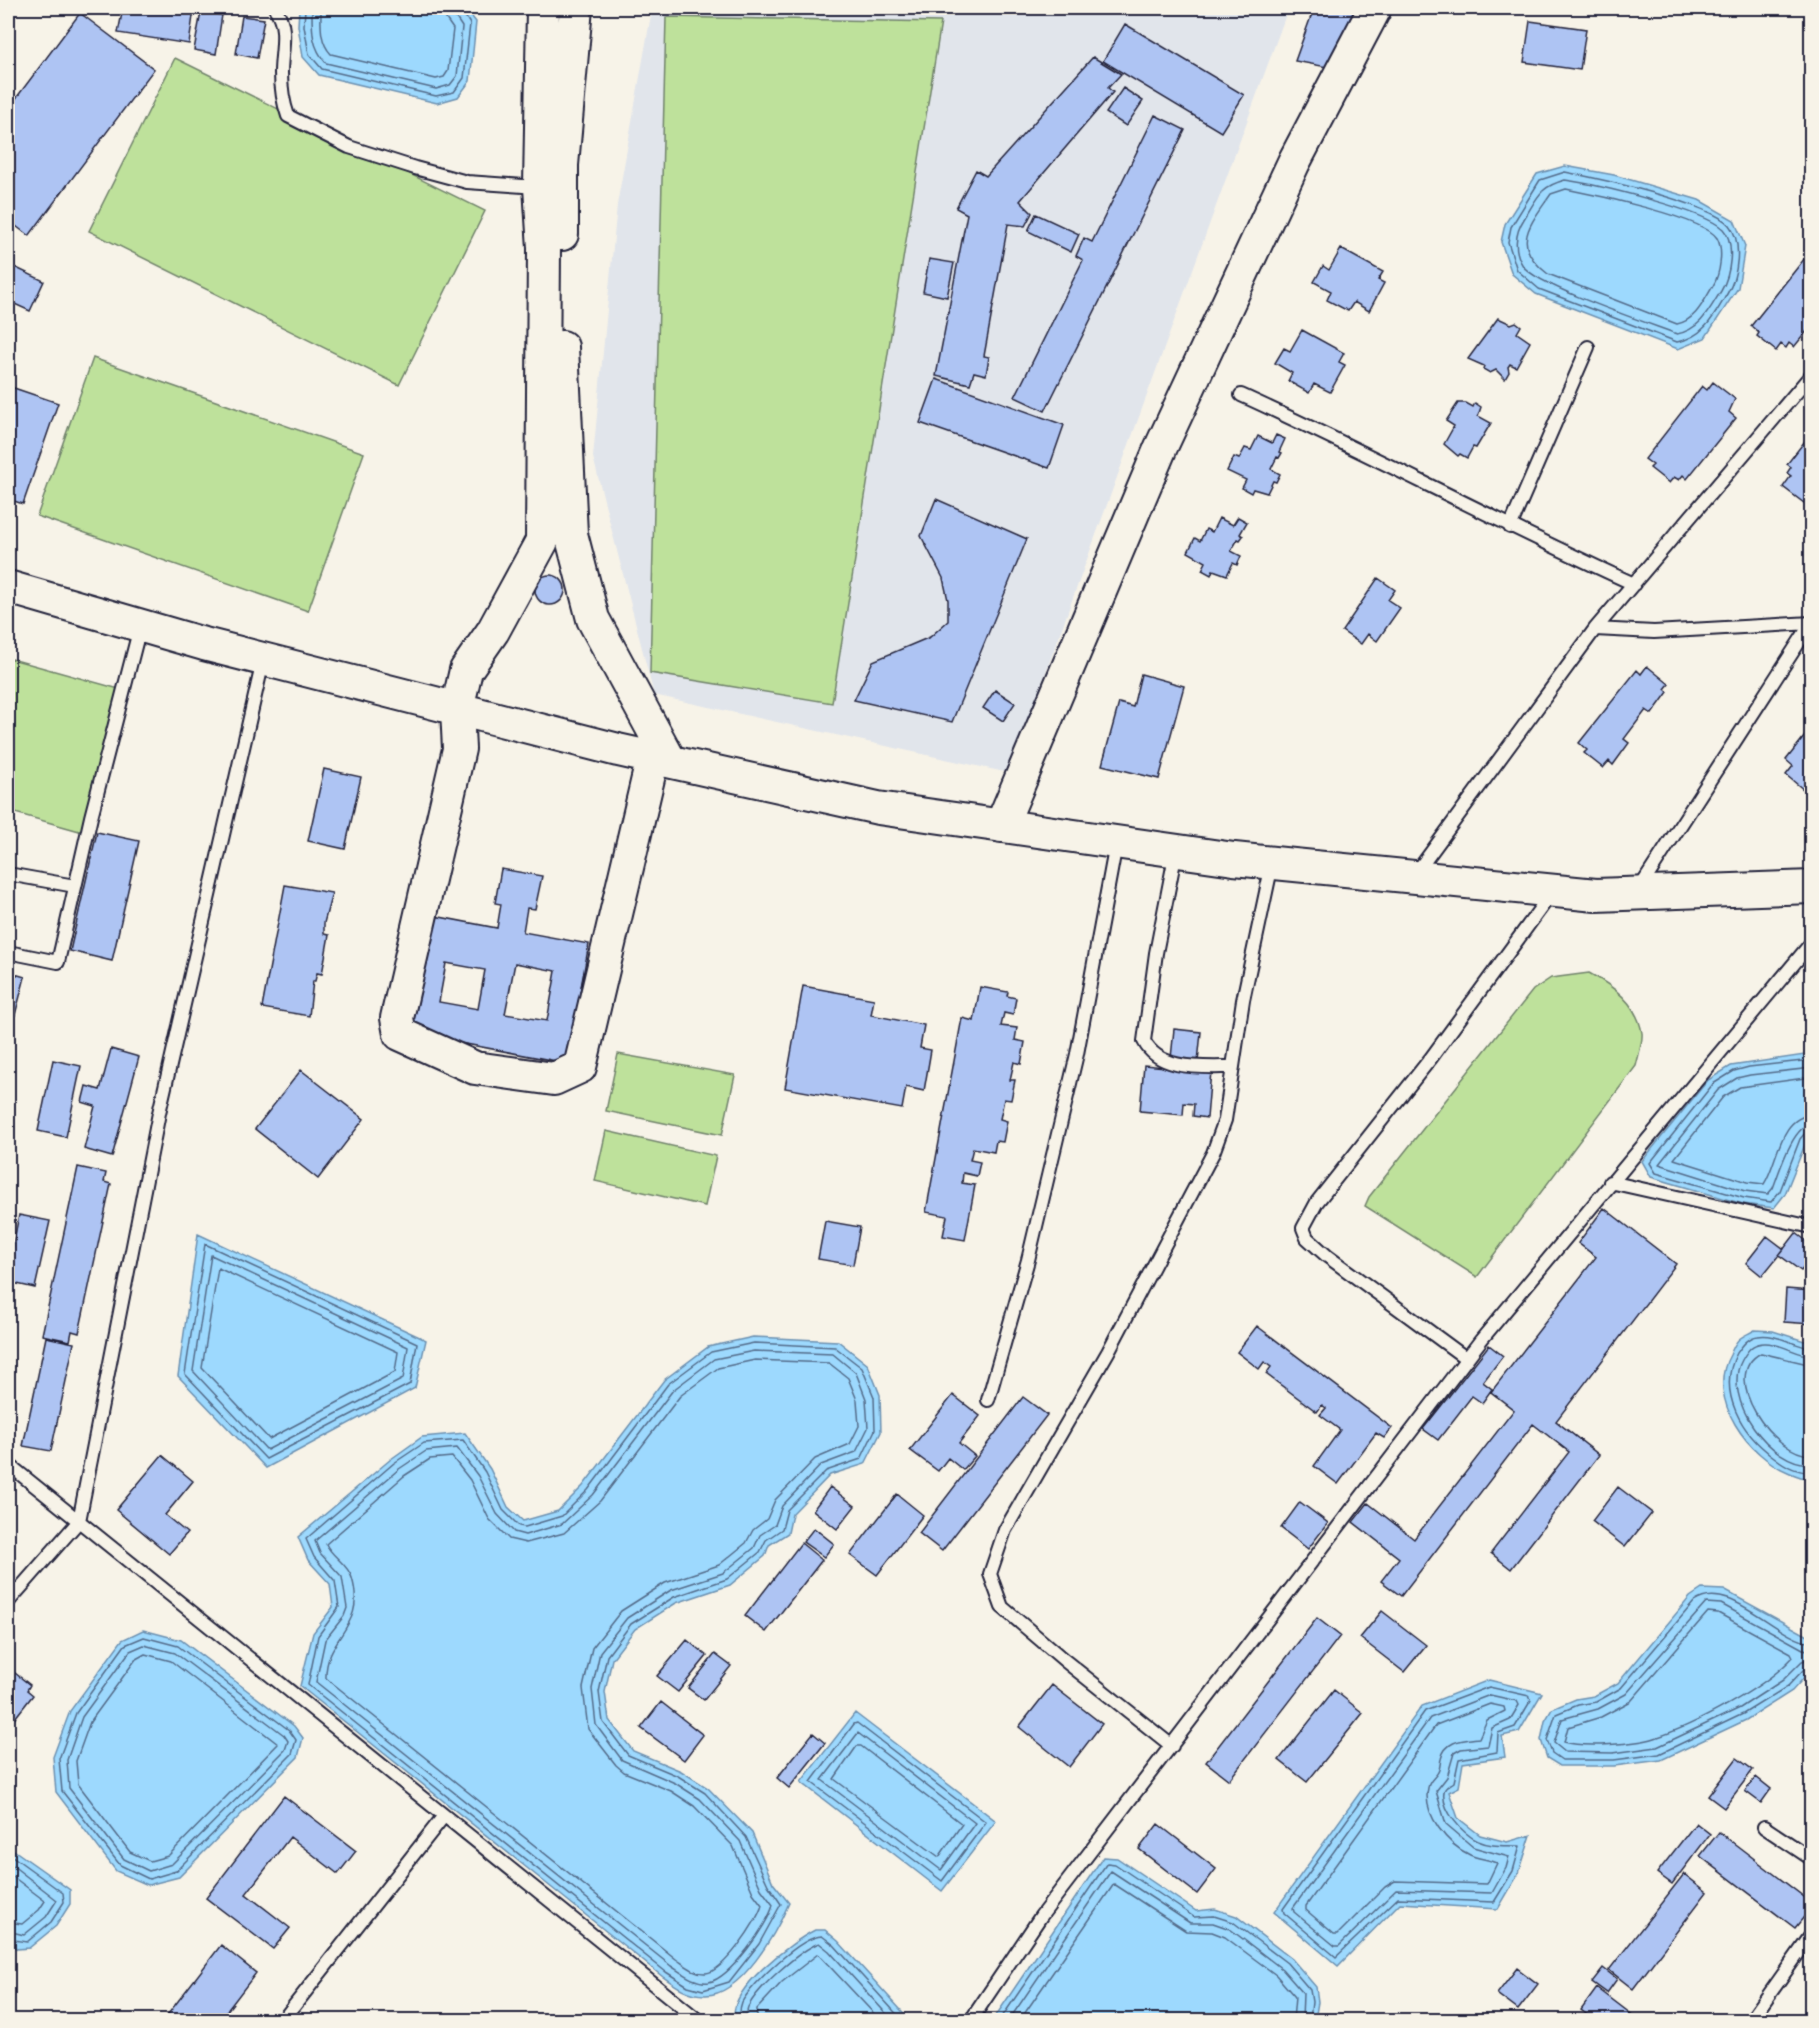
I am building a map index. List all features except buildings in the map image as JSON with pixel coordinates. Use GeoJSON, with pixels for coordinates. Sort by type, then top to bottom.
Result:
{"type":"FeatureCollection","features":[{"type":"Feature","properties":{"kind":"street"},"geometry":{"type":"LineString","coordinates":[[543,8],[540,187],[544,248],[542,541],[493,631],[466,670],[457,709],[459,749],[397,1018],[400,1034],[475,1068],[554,1079],[580,1067],[661,759],[593,619],[571,534],[562,362],[562,165],[576,8]]}},
{"type":"Feature","properties":{"kind":"street"},"geometry":{"type":"LineString","coordinates":[[1001,826],[1161,447],[1294,162],[1375,8]]}},
{"type":"Feature","properties":{"kind":"street"},"geometry":{"type":"LineString","coordinates":[[8,587],[141,626],[457,709],[661,759],[878,807],[1117,843],[1272,863],[1596,894],[1812,887]]}},
{"type":"Feature","properties":{"kind":"lane"},"geometry":{"type":"LineString","coordinates":[[275,8],[283,19],[281,71],[283,99],[288,116],[349,147],[415,168],[467,182],[540,187]]}},
{"type":"Feature","properties":{"kind":"lane"},"geometry":{"type":"LineString","coordinates":[[1510,527],[1588,347]]}},
{"type":"Feature","properties":{"kind":"lane"},"geometry":{"type":"LineString","coordinates":[[1414,877],[1595,629],[1812,374]]}},
{"type":"Feature","properties":{"kind":"lane"},"geometry":{"type":"LineString","coordinates":[[1241,395],[1350,445],[1510,527],[1634,584]]}},
{"type":"Feature","properties":{"kind":"lane"},"geometry":{"type":"LineString","coordinates":[[1595,629],[1654,632],[1811,623]]}},
{"type":"Feature","properties":{"kind":"lane"},"geometry":{"type":"LineString","coordinates":[[1637,893],[1811,623]]}},
{"type":"Feature","properties":{"kind":"lane"},"geometry":{"type":"LineString","coordinates":[[8,952],[58,962],[141,626]]}},
{"type":"Feature","properties":{"kind":"lane"},"geometry":{"type":"LineString","coordinates":[[8,1602],[79,1521],[159,1113],[264,659]]}},
{"type":"Feature","properties":{"kind":"lane"},"geometry":{"type":"LineString","coordinates":[[988,1400],[1028,1260],[1077,1054],[1117,843]]}},
{"type":"Feature","properties":{"kind":"lane"},"geometry":{"type":"LineString","coordinates":[[1176,851],[1144,1041],[1150,1052],[1173,1063],[1231,1067]]}},
{"type":"Feature","properties":{"kind":"lane"},"geometry":{"type":"LineString","coordinates":[[1172,1746],[1002,1607],[990,1574],[1005,1530],[1108,1352],[1213,1153],[1225,1120],[1231,1067],[1272,863]]}},
{"type":"Feature","properties":{"kind":"lane"},"geometry":{"type":"LineString","coordinates":[[8,874],[75,886]]}},
{"type":"Feature","properties":{"kind":"lane"},"geometry":{"type":"LineString","coordinates":[[1467,1359],[1327,1256],[1307,1238],[1303,1228],[1317,1202],[1431,1058],[1554,890]]}},
{"type":"Feature","properties":{"kind":"lane"},"geometry":{"type":"LineString","coordinates":[[971,2020],[1041,1916],[1467,1359],[1611,1182],[1812,942]]}},
{"type":"Feature","properties":{"kind":"lane"},"geometry":{"type":"LineString","coordinates":[[1611,1182],[1807,1226]]}},
{"type":"Feature","properties":{"kind":"lane"},"geometry":{"type":"LineString","coordinates":[[8,1464],[443,1817],[698,2020]]}},
{"type":"Feature","properties":{"kind":"lane"},"geometry":{"type":"LineString","coordinates":[[283,2020],[443,1817]]}},
{"type":"Feature","properties":{"kind":"lane"},"geometry":{"type":"LineString","coordinates":[[1764,1827],[1812,1859]]}},
{"type":"Feature","properties":{"kind":"lane"},"geometry":{"type":"LineString","coordinates":[[1751,2020],[1812,1934]]}},
{"type":"Feature","properties":{"kind":"shaded area"},"geometry":{"type":"Polygon","coordinates":[[[669,8],[1288,9],[1009,773],[654,695],[593,457],[617,205],[651,15],[669,8]]]}},
{"type":"Feature","properties":{"kind":"green space"},"geometry":{"type":"Polygon","coordinates":[[[666,17],[941,22],[832,703],[650,673],[666,17]]]}},
{"type":"Feature","properties":{"kind":"green space"},"geometry":{"type":"Polygon","coordinates":[[[175,58],[485,211],[399,385],[89,231],[175,58]]]}},
{"type":"Feature","properties":{"kind":"green space"},"geometry":{"type":"Polygon","coordinates":[[[93,358],[364,453],[308,611],[37,516],[93,358]]]}},
{"type":"Feature","properties":{"kind":"green space"},"geometry":{"type":"Polygon","coordinates":[[[8,658],[130,692],[90,834],[8,811],[8,658]]]}},
{"type":"Feature","properties":{"kind":"green space"},"geometry":{"type":"Polygon","coordinates":[[[1589,973],[1615,990],[1635,1013],[1642,1033],[1636,1066],[1477,1277],[1365,1206],[1369,1197],[1533,990],[1551,978],[1589,973]]]}},
{"type":"Feature","properties":{"kind":"green space"},"geometry":{"type":"Polygon","coordinates":[[[618,1054],[735,1075],[722,1135],[606,1111],[618,1054]]]}},
{"type":"Feature","properties":{"kind":"green space"},"geometry":{"type":"Polygon","coordinates":[[[606,1131],[716,1156],[705,1206],[595,1181],[606,1131]]]}},
{"type":"Feature","properties":{"kind":"water"},"geometry":{"type":"Polygon","coordinates":[[[299,8],[465,8],[476,22],[470,81],[458,97],[437,103],[319,75],[303,57],[298,26],[299,8]]]}},
{"type":"Feature","properties":{"kind":"water"},"geometry":{"type":"Polygon","coordinates":[[[1565,166],[1614,175],[1699,200],[1734,220],[1745,246],[1738,288],[1705,338],[1678,349],[1536,294],[1512,274],[1501,242],[1505,224],[1537,174],[1565,166]]]}},
{"type":"Feature","properties":{"kind":"water"},"geometry":{"type":"Polygon","coordinates":[[[1811,1054],[1811,1134],[1785,1194],[1774,1208],[1743,1204],[1651,1177],[1642,1161],[1708,1080],[1731,1066],[1811,1054]]]}},
{"type":"Feature","properties":{"kind":"water"},"geometry":{"type":"Polygon","coordinates":[[[198,1234],[426,1340],[415,1388],[266,1468],[178,1376],[198,1234]]]}},
{"type":"Feature","properties":{"kind":"water"},"geometry":{"type":"Polygon","coordinates":[[[1755,1330],[1773,1331],[1811,1343],[1811,1477],[1790,1473],[1760,1454],[1746,1440],[1727,1407],[1723,1390],[1724,1372],[1738,1341],[1755,1330]]]}},
{"type":"Feature","properties":{"kind":"water"},"geometry":{"type":"Polygon","coordinates":[[[753,1337],[838,1341],[868,1365],[880,1395],[881,1432],[865,1464],[830,1475],[792,1514],[788,1533],[769,1545],[765,1556],[730,1585],[676,1603],[635,1629],[612,1659],[605,1692],[609,1720],[633,1751],[681,1771],[708,1788],[752,1833],[773,1883],[789,1903],[766,1946],[744,1974],[718,1993],[699,1995],[682,1989],[663,1977],[300,1686],[313,1633],[333,1607],[330,1584],[308,1560],[298,1537],[391,1459],[422,1437],[465,1433],[490,1469],[508,1507],[523,1521],[558,1511],[583,1486],[664,1380],[708,1347],[753,1337]]]}},
{"type":"Feature","properties":{"kind":"water"},"geometry":{"type":"Polygon","coordinates":[[[1702,1589],[1724,1590],[1810,1637],[1811,1670],[1792,1691],[1746,1720],[1661,1760],[1614,1766],[1560,1766],[1547,1758],[1541,1740],[1545,1721],[1552,1709],[1576,1699],[1594,1696],[1618,1683],[1690,1597],[1702,1589]]]}},
{"type":"Feature","properties":{"kind":"water"},"geometry":{"type":"Polygon","coordinates":[[[143,1630],[181,1640],[294,1726],[303,1738],[298,1757],[179,1877],[148,1885],[116,1871],[56,1792],[53,1757],[70,1711],[122,1640],[143,1630]]]}},
{"type":"Feature","properties":{"kind":"water"},"geometry":{"type":"Polygon","coordinates":[[[1489,1680],[1542,1693],[1519,1732],[1502,1736],[1505,1757],[1463,1763],[1459,1787],[1449,1792],[1458,1818],[1480,1835],[1507,1842],[1531,1835],[1519,1873],[1498,1909],[1400,1903],[1338,1966],[1274,1912],[1422,1706],[1489,1680]]]}},
{"type":"Feature","properties":{"kind":"water"},"geometry":{"type":"Polygon","coordinates":[[[855,1713],[996,1821],[942,1891],[801,1782],[855,1713]]]}},
{"type":"Feature","properties":{"kind":"water"},"geometry":{"type":"Polygon","coordinates":[[[8,1846],[70,1890],[70,1904],[56,1926],[29,1948],[18,1949],[8,1944],[8,1846]]]}},
{"type":"Feature","properties":{"kind":"water"},"geometry":{"type":"Polygon","coordinates":[[[1103,1857],[1117,1858],[1196,1911],[1215,1909],[1236,1916],[1292,1959],[1316,1987],[1318,2002],[1315,2020],[993,2020],[1103,1857]]]}},
{"type":"Feature","properties":{"kind":"water"},"geometry":{"type":"Polygon","coordinates":[[[815,1930],[825,1930],[838,1941],[910,2020],[735,2020],[735,2008],[740,1995],[750,1982],[777,1956],[815,1930]]]}}]}
